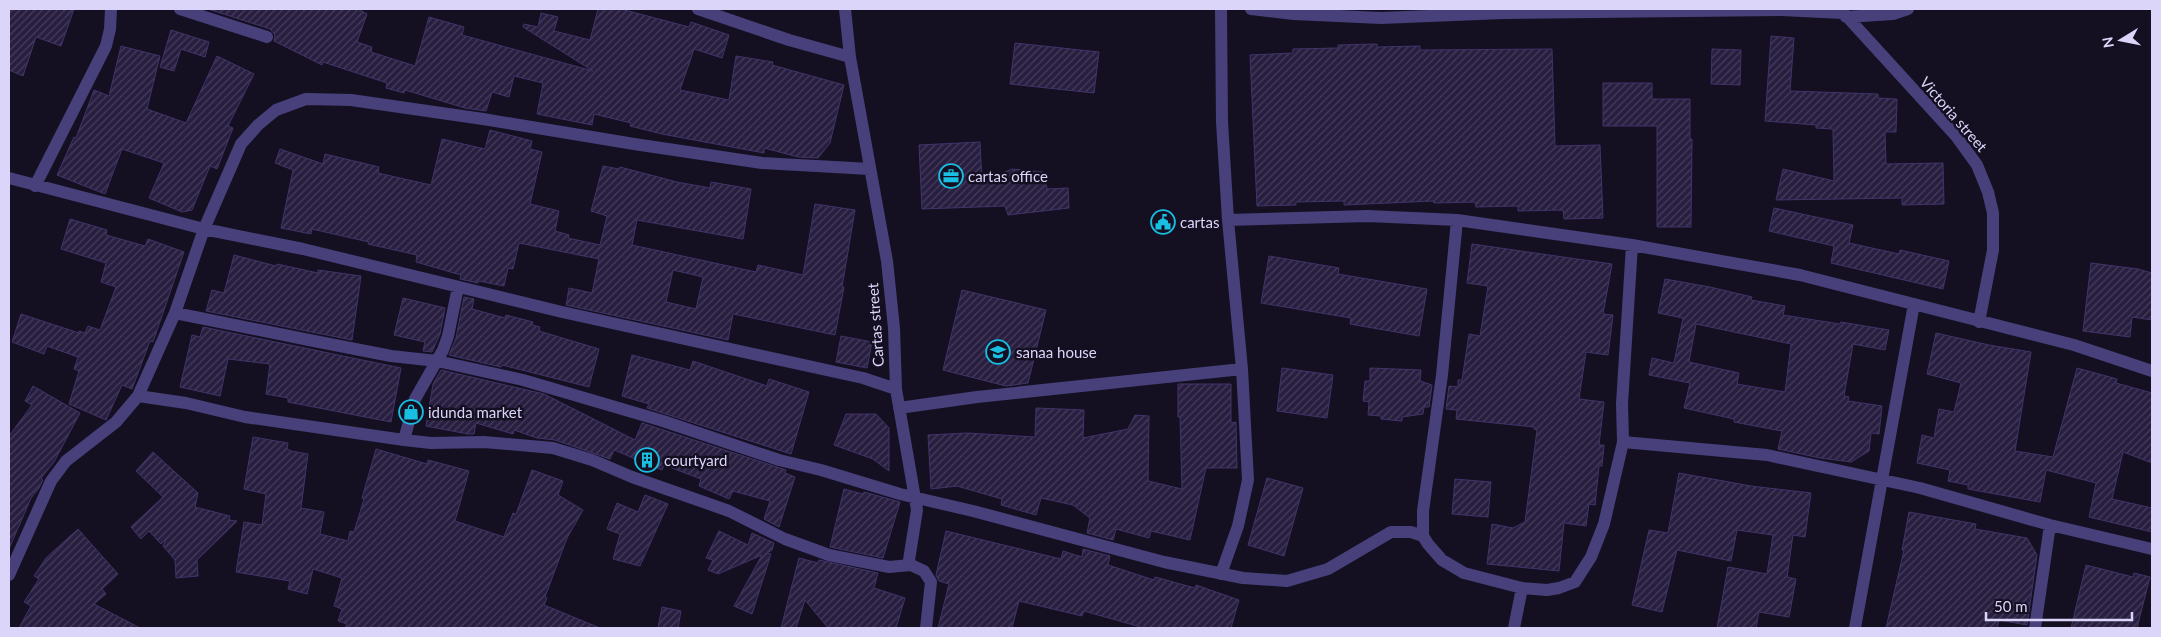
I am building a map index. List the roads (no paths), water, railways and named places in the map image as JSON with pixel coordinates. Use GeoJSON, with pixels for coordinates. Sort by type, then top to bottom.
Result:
{"type":"FeatureCollection","features":[{"type":"Feature","properties":{"kind":"street"},"geometry":{"type":"LineString","coordinates":[[35,186],[106,46],[110,29],[111,9]]}},
{"type":"Feature","properties":{"kind":"street"},"geometry":{"type":"LineString","coordinates":[[180,9],[267,37]]}},
{"type":"Feature","properties":{"kind":"street"},"geometry":{"type":"LineString","coordinates":[[698,9],[789,40],[850,57]]}},
{"type":"Feature","properties":{"kind":"street","name":"Cartas street"},"geometry":{"type":"LineString","coordinates":[[845,9],[850,57],[888,269],[894,328],[896,389],[917,516],[909,556],[911,565]]}},
{"type":"Feature","properties":{"kind":"street"},"geometry":{"type":"LineString","coordinates":[[1221,9],[1222,122],[1228,220],[1242,369],[1248,480],[1238,526],[1221,574]]}},
{"type":"Feature","properties":{"kind":"street"},"geometry":{"type":"LineString","coordinates":[[1251,9],[1294,14],[1380,18],[1503,12],[1781,10],[1894,14],[1908,9]]}},
{"type":"Feature","properties":{"kind":"street","name":"Victoria street"},"geometry":{"type":"LineString","coordinates":[[1843,13],[1956,136],[1978,165],[1994,213],[1994,250],[1979,322]]}},
{"type":"Feature","properties":{"kind":"street"},"geometry":{"type":"LineString","coordinates":[[9,575],[51,481],[66,461],[116,422],[138,396],[175,313],[204,229],[241,144],[258,125],[276,110],[306,99],[351,100],[762,162],[810,167],[870,169]]}},
{"type":"Feature","properties":{"kind":"street"},"geometry":{"type":"LineString","coordinates":[[9,178],[204,229],[303,249],[562,312],[863,378],[896,389]]}},
{"type":"Feature","properties":{"kind":"street"},"geometry":{"type":"LineString","coordinates":[[1228,220],[1368,216],[1457,220],[1632,245],[1800,275],[2074,345],[2152,370]]}},
{"type":"Feature","properties":{"kind":"street"},"geometry":{"type":"LineString","coordinates":[[1457,220],[1442,375],[1423,511],[1423,536],[1442,560],[1464,573],[1522,588],[1559,588],[1575,582],[1591,557],[1604,524],[1623,442],[1622,404],[1632,245]]}},
{"type":"Feature","properties":{"kind":"street"},"geometry":{"type":"LineString","coordinates":[[404,440],[414,400],[437,361],[448,336],[458,287]]}},
{"type":"Feature","properties":{"kind":"street"},"geometry":{"type":"LineString","coordinates":[[1854,628],[1914,304]]}},
{"type":"Feature","properties":{"kind":"street"},"geometry":{"type":"LineString","coordinates":[[175,313],[373,353],[437,361],[523,380],[654,418],[779,460],[821,470],[900,494],[914,496],[1164,562],[1221,574],[1263,581],[1287,581],[1328,569],[1391,532],[1411,532],[1423,536]]}},
{"type":"Feature","properties":{"kind":"street"},"geometry":{"type":"LineString","coordinates":[[899,408],[946,401],[1242,369]]}},
{"type":"Feature","properties":{"kind":"street"},"geometry":{"type":"LineString","coordinates":[[138,396],[245,417],[404,440],[431,443],[484,442],[553,448],[592,460],[729,511],[785,539],[829,555],[889,567],[911,565],[924,571],[931,582],[926,628]]}},
{"type":"Feature","properties":{"kind":"street"},"geometry":{"type":"LineString","coordinates":[[1623,442],[1767,455],[1882,479],[2050,525],[2152,549]]}},
{"type":"Feature","properties":{"kind":"street"},"geometry":{"type":"LineString","coordinates":[[2036,628],[2050,525]]}},
{"type":"Feature","properties":{"kind":"street"},"geometry":{"type":"LineString","coordinates":[[1514,628],[1522,588]]}},
{"type":"Feature","properties":{"kind":"place","name":"cartas office"},"geometry":{"type":"Point","coordinates":[951,176]}},
{"type":"Feature","properties":{"kind":"place","name":"cartas"},"geometry":{"type":"Point","coordinates":[1163,222]}},
{"type":"Feature","properties":{"kind":"place","name":"sanaa house"},"geometry":{"type":"Point","coordinates":[998,352]}},
{"type":"Feature","properties":{"kind":"place","name":"idunda market"},"geometry":{"type":"Point","coordinates":[411,412]}},
{"type":"Feature","properties":{"kind":"place","name":"courtyard"},"geometry":{"type":"Point","coordinates":[647,460]}}]}
